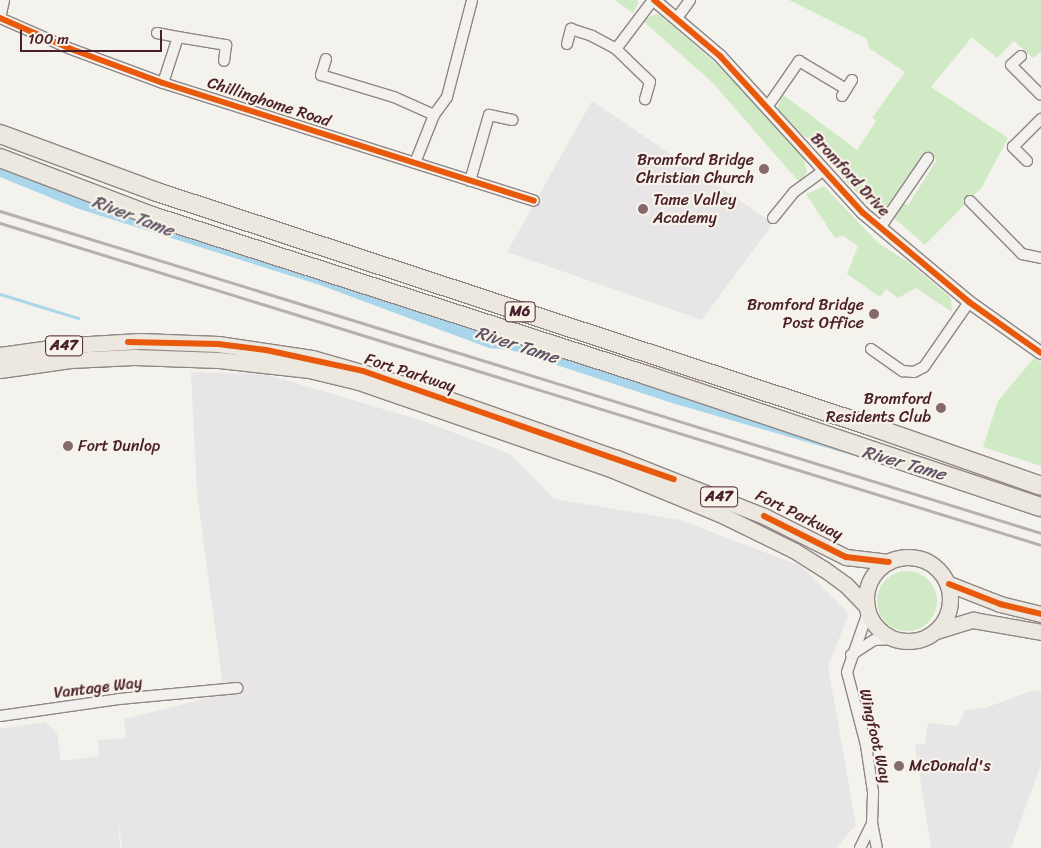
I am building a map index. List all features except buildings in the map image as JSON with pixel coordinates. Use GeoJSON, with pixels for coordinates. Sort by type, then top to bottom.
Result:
{"type":"FeatureCollection","features":[{"type":"Feature","properties":{"kind":"highway","name":"M6"},"geometry":{"type":"LineString","coordinates":[[0,134],[167,195],[870,426],[1041,486]]}},
{"type":"Feature","properties":{"kind":"highway","name":"M6"},"geometry":{"type":"LineString","coordinates":[[0,158],[152,216],[618,366],[1041,507]]}},
{"type":"Feature","properties":{"kind":"main road","name":"Fort Parkway"},"geometry":{"type":"LineString","coordinates":[[0,354],[72,345],[140,341],[218,344],[312,358],[414,387],[626,461],[764,516],[846,557],[889,562],[905,558],[924,560],[936,568],[948,584],[1000,604],[1041,614]]}},
{"type":"Feature","properties":{"kind":"main road","name":"Fort Parkway"},"geometry":{"type":"LineString","coordinates":[[0,370],[70,360],[134,357],[200,359],[309,370],[359,382],[613,470],[732,520],[824,569],[846,585],[867,609],[874,624],[893,639]]}},
{"type":"Feature","properties":{"kind":"main road"},"geometry":{"type":"LineString","coordinates":[[867,609],[866,595],[871,579],[889,562]]}},
{"type":"Feature","properties":{"kind":"main road"},"geometry":{"type":"LineString","coordinates":[[935,631],[948,612],[948,584]]}},
{"type":"Feature","properties":{"kind":"main road"},"geometry":{"type":"LineString","coordinates":[[893,639],[913,640],[935,631],[973,620],[1041,632]]}},
{"type":"Feature","properties":{"kind":"street"},"geometry":{"type":"LineString","coordinates":[[0,18],[4,0]]}},
{"type":"Feature","properties":{"kind":"street"},"geometry":{"type":"LineString","coordinates":[[415,163],[434,115],[447,97],[472,0]]}},
{"type":"Feature","properties":{"kind":"street"},"geometry":{"type":"LineString","coordinates":[[616,49],[653,0]]}},
{"type":"Feature","properties":{"kind":"street","name":"Bromford Drive"},"geometry":{"type":"LineString","coordinates":[[653,0],[677,18],[720,56],[880,228],[969,302],[1041,353]]}},
{"type":"Feature","properties":{"kind":"street"},"geometry":{"type":"LineString","coordinates":[[677,18],[690,0]]}},
{"type":"Feature","properties":{"kind":"street","name":"Chillinghome Road"},"geometry":{"type":"LineString","coordinates":[[0,18],[71,49],[163,83],[534,202]]}},
{"type":"Feature","properties":{"kind":"street"},"geometry":{"type":"LineString","coordinates":[[567,44],[571,29],[592,36],[616,49],[650,82],[645,99]]}},
{"type":"Feature","properties":{"kind":"street"},"geometry":{"type":"LineString","coordinates":[[158,32],[226,45],[224,62]]}},
{"type":"Feature","properties":{"kind":"street"},"geometry":{"type":"LineString","coordinates":[[163,83],[178,37]]}},
{"type":"Feature","properties":{"kind":"street"},"geometry":{"type":"LineString","coordinates":[[1022,56],[1011,65],[1041,95]]}},
{"type":"Feature","properties":{"kind":"street"},"geometry":{"type":"LineString","coordinates":[[326,59],[321,75],[394,97],[434,115]]}},
{"type":"Feature","properties":{"kind":"street"},"geometry":{"type":"LineString","coordinates":[[768,106],[799,61],[847,88]]}},
{"type":"Feature","properties":{"kind":"street"},"geometry":{"type":"LineString","coordinates":[[470,181],[489,114],[512,120]]}},
{"type":"Feature","properties":{"kind":"street"},"geometry":{"type":"LineString","coordinates":[[1027,161],[1013,147],[1041,119]]}},
{"type":"Feature","properties":{"kind":"street"},"geometry":{"type":"LineString","coordinates":[[880,228],[928,158]]}},
{"type":"Feature","properties":{"kind":"street"},"geometry":{"type":"LineString","coordinates":[[773,218],[794,192],[824,170]]}},
{"type":"Feature","properties":{"kind":"street"},"geometry":{"type":"LineString","coordinates":[[970,200],[1022,254],[1041,258]]}},
{"type":"Feature","properties":{"kind":"street"},"geometry":{"type":"LineString","coordinates":[[871,349],[903,371],[914,372],[924,367],[969,302]]}},
{"type":"Feature","properties":{"kind":"street","name":"Wingfoot Way"},"geometry":{"type":"LineString","coordinates":[[867,609],[851,655],[848,681],[866,745],[873,792],[872,823],[877,848]]}},
{"type":"Feature","properties":{"kind":"street"},"geometry":{"type":"LineString","coordinates":[[851,655],[874,640],[893,639]]}},
{"type":"Feature","properties":{"kind":"street","name":"Vantage Way"},"geometry":{"type":"LineString","coordinates":[[0,716],[199,690],[237,688]]}},
{"type":"Feature","properties":{"kind":"street","name":"Wingfoot Way"},"geometry":{"type":"LineString","coordinates":[[860,848],[872,823]]}},
{"type":"Feature","properties":{"kind":"shaded area","name":"Tame Valley Academy"},"geometry":{"type":"Polygon","coordinates":[[[592,101],[773,223],[702,320],[507,252],[592,101]]]}},
{"type":"Feature","properties":{"kind":"shaded area"},"geometry":{"type":"Polygon","coordinates":[[[191,372],[265,374],[423,421],[510,454],[554,499],[680,520],[801,566],[849,614],[828,666],[856,825],[836,848],[122,848],[118,816],[120,848],[0,848],[0,729],[45,722],[57,733],[61,761],[99,756],[98,740],[126,738],[124,719],[224,694],[197,493],[191,372]]]}},
{"type":"Feature","properties":{"kind":"shaded area"},"geometry":{"type":"Polygon","coordinates":[[[1034,690],[1041,692],[1041,764],[1011,848],[931,848],[915,745],[925,744],[928,723],[958,726],[965,710],[985,708],[1034,690]]]}},
{"type":"Feature","properties":{"kind":"green space"},"geometry":{"type":"Polygon","coordinates":[[[615,0],[638,0],[638,4],[633,13],[615,0]]]}},
{"type":"Feature","properties":{"kind":"green space"},"geometry":{"type":"Polygon","coordinates":[[[789,0],[1041,0],[1041,52],[1033,58],[1014,41],[997,58],[972,37],[931,87],[1008,138],[982,187],[925,245],[894,218],[904,203],[908,205],[937,160],[928,155],[883,211],[870,206],[844,179],[818,145],[798,132],[777,112],[782,94],[857,150],[876,121],[872,118],[905,72],[869,48],[867,39],[789,0]]]}},
{"type":"Feature","properties":{"kind":"green space"},"geometry":{"type":"Polygon","coordinates":[[[659,14],[722,69],[803,156],[807,172],[800,183],[712,82],[644,22],[650,16],[659,14]]]}},
{"type":"Feature","properties":{"kind":"green space"},"geometry":{"type":"Polygon","coordinates":[[[824,186],[878,243],[908,262],[951,298],[952,312],[916,288],[898,298],[886,289],[880,297],[847,274],[858,246],[843,236],[835,238],[806,194],[824,186]]]}},
{"type":"Feature","properties":{"kind":"green space"},"geometry":{"type":"Polygon","coordinates":[[[1034,358],[1041,362],[1041,466],[983,447],[998,401],[1034,358]]]}},
{"type":"Feature","properties":{"kind":"green space"},"geometry":{"type":"Polygon","coordinates":[[[901,571],[913,571],[924,576],[932,584],[937,595],[935,613],[924,626],[913,631],[901,631],[890,626],[882,618],[877,607],[877,595],[882,584],[890,576],[901,571]]]}},
{"type":"Feature","properties":{"kind":"water","name":"River Tame"},"geometry":{"type":"Polygon","coordinates":[[[0,154],[85,187],[1041,496],[1041,510],[672,403],[511,350],[489,348],[320,285],[76,208],[0,177],[0,154]]]}},
{"type":"Feature","properties":{"kind":"waterway"},"geometry":{"type":"LineString","coordinates":[[0,294],[78,318]]}},
{"type":"Feature","properties":{"kind":"railway"},"geometry":{"type":"LineString","coordinates":[[0,211],[1041,533]]}},
{"type":"Feature","properties":{"kind":"railway"},"geometry":{"type":"LineString","coordinates":[[0,223],[1041,545]]}},
{"type":"Feature","properties":{"kind":"cycle path"},"geometry":{"type":"LineString","coordinates":[[654,0],[720,56],[863,213],[969,302],[1041,353]]}},
{"type":"Feature","properties":{"kind":"cycle path"},"geometry":{"type":"LineString","coordinates":[[0,18],[71,49],[163,83],[534,201]]}},
{"type":"Feature","properties":{"kind":"cycle path"},"geometry":{"type":"LineString","coordinates":[[128,342],[218,344],[266,350],[363,371],[674,479]]}},
{"type":"Feature","properties":{"kind":"cycle path"},"geometry":{"type":"LineString","coordinates":[[764,516],[846,557],[889,562]]}},
{"type":"Feature","properties":{"kind":"cycle path"},"geometry":{"type":"LineString","coordinates":[[949,584],[1000,604],[1041,614]]}},
{"type":"Feature","properties":{"kind":"place","name":"Bromford Bridge Christian Church"},"geometry":{"type":"Point","coordinates":[764,169]}},
{"type":"Feature","properties":{"kind":"place","name":"Tame Valley Academy"},"geometry":{"type":"Point","coordinates":[643,209]}},
{"type":"Feature","properties":{"kind":"place","name":"Bromford Bridge Post Office"},"geometry":{"type":"Point","coordinates":[874,314]}},
{"type":"Feature","properties":{"kind":"place","name":"Bromford Residents Club"},"geometry":{"type":"Point","coordinates":[941,408]}},
{"type":"Feature","properties":{"kind":"place","name":"Fort Dunlop"},"geometry":{"type":"Point","coordinates":[68,446]}},
{"type":"Feature","properties":{"kind":"place","name":"McDonald's"},"geometry":{"type":"Point","coordinates":[899,766]}}]}
